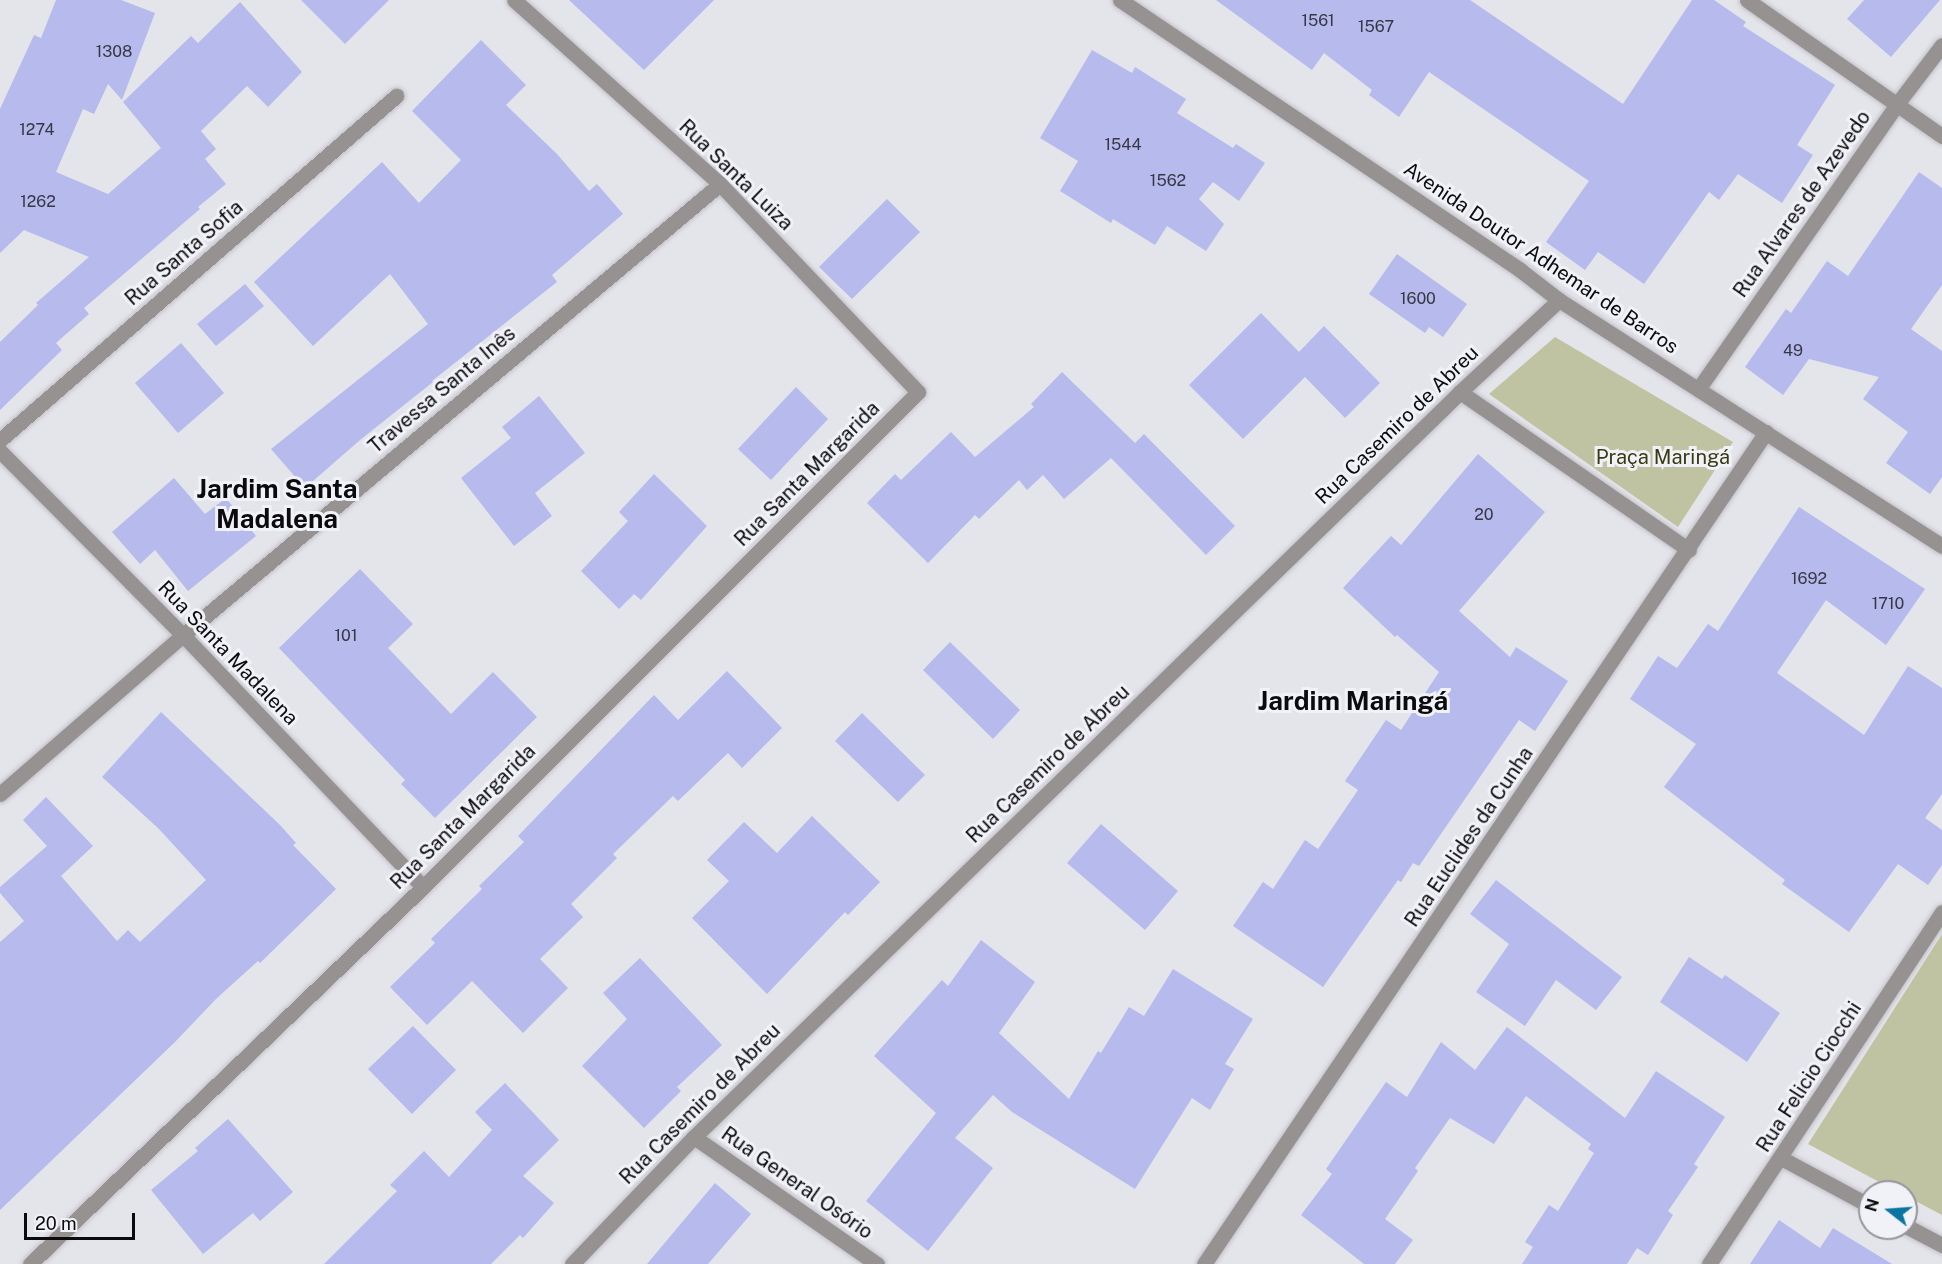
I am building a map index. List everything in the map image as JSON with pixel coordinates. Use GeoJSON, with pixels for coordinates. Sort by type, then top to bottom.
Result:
{"type":"FeatureCollection","features":[{"type":"Feature","properties":{"kind":"street","name":"Rua Santa Luiza"},"geometry":{"type":"LineString","coordinates":[[514,0],[720,184],[918,392]]}},
{"type":"Feature","properties":{"kind":"street","name":"Avenida Doutor Adhemar de Barros"},"geometry":{"type":"LineString","coordinates":[[1120,0],[1520,270],[1559,300],[1942,546]]}},
{"type":"Feature","properties":{"kind":"street"},"geometry":{"type":"LineString","coordinates":[[1747,0],[1942,136]]}},
{"type":"Feature","properties":{"kind":"street","name":"Rua Alvares de Azevedo"},"geometry":{"type":"LineString","coordinates":[[1699,388],[1942,45]]}},
{"type":"Feature","properties":{"kind":"street","name":"Rua Santa Sofia"},"geometry":{"type":"LineString","coordinates":[[0,441],[396,96]]}},
{"type":"Feature","properties":{"kind":"street","name":"Travessa Santa Inês"},"geometry":{"type":"LineString","coordinates":[[0,795],[183,635],[720,184]]}},
{"type":"Feature","properties":{"kind":"street","name":"Rua Casemiro de Abreu"},"geometry":{"type":"LineString","coordinates":[[572,1264],[694,1137],[1460,392],[1559,300]]}},
{"type":"Feature","properties":{"kind":"street","name":"Rua Santa Margarida"},"geometry":{"type":"LineString","coordinates":[[30,1264],[423,887],[918,392]]}},
{"type":"Feature","properties":{"kind":"street"},"geometry":{"type":"LineString","coordinates":[[1460,392],[1689,550]]}},
{"type":"Feature","properties":{"kind":"street","name":"Rua Euclides da Cunha"},"geometry":{"type":"LineString","coordinates":[[1204,1264],[1689,550],[1766,432]]}},
{"type":"Feature","properties":{"kind":"street","name":"Rua Santa Madalena"},"geometry":{"type":"LineString","coordinates":[[0,451],[183,635],[423,887]]}},
{"type":"Feature","properties":{"kind":"street","name":"Rua Felicio Ciocchi"},"geometry":{"type":"LineString","coordinates":[[1709,1264],[1942,912]]}},
{"type":"Feature","properties":{"kind":"street","name":"Rua General Osório"},"geometry":{"type":"LineString","coordinates":[[694,1137],[877,1264]]}},
{"type":"Feature","properties":{"kind":"street"},"geometry":{"type":"LineString","coordinates":[[1781,1158],[1858,1200]]}},
{"type":"Feature","properties":{"kind":"street"},"geometry":{"type":"LineString","coordinates":[[1918,1232],[1942,1245]]}},
{"type":"Feature","properties":{"kind":"green space","name":"Praça Maringá"},"geometry":{"type":"Polygon","coordinates":[[[1555,337],[1733,442],[1678,527],[1489,394],[1555,337]]]}},
{"type":"Feature","properties":{"kind":"green space"},"geometry":{"type":"Polygon","coordinates":[[[1942,934],[1942,1215],[1918,1202],[1918,1180],[1876,1180],[1808,1144],[1942,934]]]}},
{"type":"Feature","properties":{"kind":"building"},"geometry":{"type":"Polygon","coordinates":[[[56,0],[121,0],[155,13],[122,100],[108,84],[94,114],[83,109],[56,172],[108,194],[161,148],[123,102],[191,36],[198,43],[240,2],[302,72],[268,107],[247,86],[201,131],[216,149],[205,159],[226,184],[84,308],[89,314],[56,343],[62,350],[0,410],[0,342],[38,305],[36,303],[89,257],[24,230],[0,253],[0,109],[34,35],[41,38],[56,0]]]}},
{"type":"Feature","properties":{"kind":"building"},"geometry":{"type":"Polygon","coordinates":[[[301,0],[389,0],[345,44],[301,0]]]}},
{"type":"Feature","properties":{"kind":"building"},"geometry":{"type":"Polygon","coordinates":[[[569,0],[714,0],[644,70],[569,0]]]}},
{"type":"Feature","properties":{"kind":"building"},"geometry":{"type":"Polygon","coordinates":[[[1216,0],[1470,0],[1623,104],[1692,0],[1714,0],[1746,22],[1743,26],[1835,85],[1797,145],[1813,155],[1782,203],[1738,174],[1719,200],[1709,192],[1644,284],[1598,252],[1585,270],[1546,242],[1589,181],[1429,72],[1399,117],[1369,95],[1372,90],[1324,53],[1312,70],[1216,0]]]}},
{"type":"Feature","properties":{"kind":"building"},"geometry":{"type":"Polygon","coordinates":[[[1864,0],[1940,0],[1891,57],[1847,19],[1864,0]]]}},
{"type":"Feature","properties":{"kind":"building"},"geometry":{"type":"Polygon","coordinates":[[[481,40],[526,85],[506,105],[557,154],[589,191],[597,184],[623,214],[552,275],[557,282],[432,381],[305,488],[271,449],[428,324],[390,274],[313,346],[254,282],[382,162],[419,203],[461,160],[412,111],[481,40]]]}},
{"type":"Feature","properties":{"kind":"building"},"geometry":{"type":"Polygon","coordinates":[[[1092,50],[1132,73],[1135,67],[1186,99],[1177,113],[1233,148],[1236,144],[1265,163],[1239,201],[1213,182],[1199,199],[1224,224],[1206,251],[1167,226],[1155,245],[1113,219],[1111,223],[1060,191],[1078,161],[1040,138],[1092,50]]]}},
{"type":"Feature","properties":{"kind":"building"},"geometry":{"type":"Polygon","coordinates":[[[1919,172],[1942,188],[1942,285],[1911,329],[1942,351],[1942,477],[1930,494],[1886,463],[1908,432],[1863,399],[1879,377],[1809,359],[1783,395],[1745,367],[1786,309],[1791,313],[1827,261],[1848,276],[1919,172]]]}},
{"type":"Feature","properties":{"kind":"building"},"geometry":{"type":"Polygon","coordinates":[[[887,199],[920,232],[852,299],[819,267],[887,199]]]}},
{"type":"Feature","properties":{"kind":"building"},"geometry":{"type":"Polygon","coordinates":[[[1397,254],[1467,304],[1443,337],[1429,327],[1425,333],[1369,294],[1397,254]]]}},
{"type":"Feature","properties":{"kind":"building"},"geometry":{"type":"Polygon","coordinates":[[[245,284],[264,306],[216,346],[197,324],[245,284]]]}},
{"type":"Feature","properties":{"kind":"building"},"geometry":{"type":"Polygon","coordinates":[[[1261,313],[1299,352],[1324,326],[1380,383],[1345,418],[1305,377],[1243,439],[1189,385],[1261,313]]]}},
{"type":"Feature","properties":{"kind":"building"},"geometry":{"type":"Polygon","coordinates":[[[181,343],[224,393],[178,433],[135,383],[181,343]]]}},
{"type":"Feature","properties":{"kind":"building"},"geometry":{"type":"Polygon","coordinates":[[[1062,372],[1135,443],[1144,434],[1235,526],[1206,555],[1111,458],[1064,499],[1043,475],[1027,490],[1019,480],[979,519],[975,515],[928,563],[867,503],[895,474],[901,480],[951,432],[975,457],[1034,407],[1031,404],[1062,372]]]}},
{"type":"Feature","properties":{"kind":"building"},"geometry":{"type":"Polygon","coordinates":[[[796,387],[828,419],[771,480],[738,449],[796,387]]]}},
{"type":"Feature","properties":{"kind":"building"},"geometry":{"type":"Polygon","coordinates":[[[539,396],[585,453],[535,493],[552,516],[514,546],[461,478],[511,438],[502,427],[539,396]]]}},
{"type":"Feature","properties":{"kind":"building"},"geometry":{"type":"Polygon","coordinates":[[[1478,454],[1545,512],[1459,611],[1510,657],[1516,647],[1568,681],[1535,731],[1519,720],[1419,866],[1413,863],[1401,882],[1398,880],[1323,987],[1233,926],[1263,882],[1273,889],[1305,840],[1318,849],[1358,790],[1345,781],[1386,720],[1401,730],[1439,672],[1397,635],[1395,637],[1343,588],[1391,536],[1401,545],[1478,454]]]}},
{"type":"Feature","properties":{"kind":"building"},"geometry":{"type":"Polygon","coordinates":[[[654,474],[707,526],[641,600],[634,594],[619,609],[581,571],[628,521],[619,512],[654,474]]]}},
{"type":"Feature","properties":{"kind":"building"},"geometry":{"type":"Polygon","coordinates":[[[174,478],[205,514],[226,498],[256,536],[188,591],[155,550],[140,564],[112,532],[174,478]]]}},
{"type":"Feature","properties":{"kind":"building"},"geometry":{"type":"Polygon","coordinates":[[[1799,507],[1925,589],[1886,645],[1826,600],[1777,673],[1864,735],[1908,666],[1942,688],[1942,794],[1925,818],[1942,830],[1942,865],[1928,885],[1898,864],[1849,932],[1782,884],[1785,880],[1664,787],[1696,744],[1630,699],[1658,656],[1677,668],[1708,624],[1718,631],[1799,507]]]}},
{"type":"Feature","properties":{"kind":"building"},"geometry":{"type":"Polygon","coordinates":[[[360,569],[413,624],[388,648],[451,714],[493,672],[537,717],[435,818],[401,784],[405,780],[279,648],[360,569]]]}},
{"type":"Feature","properties":{"kind":"building"},"geometry":{"type":"Polygon","coordinates":[[[950,642],[1020,710],[993,739],[923,670],[950,642]]]}},
{"type":"Feature","properties":{"kind":"building"},"geometry":{"type":"Polygon","coordinates":[[[727,671],[782,728],[742,768],[728,753],[678,801],[673,796],[613,854],[617,858],[571,904],[583,917],[540,959],[568,988],[523,1033],[472,981],[427,1025],[390,987],[435,943],[431,939],[482,889],[479,886],[524,842],[518,836],[654,695],[678,720],[727,671]]]}},
{"type":"Feature","properties":{"kind":"building"},"geometry":{"type":"Polygon","coordinates":[[[161,712],[280,825],[296,843],[293,845],[336,889],[260,963],[258,961],[216,999],[175,1042],[0,1210],[0,942],[24,921],[0,893],[0,887],[47,846],[23,820],[46,797],[93,846],[61,876],[117,941],[128,930],[140,942],[206,880],[158,828],[102,777],[161,712]]]}},
{"type":"Feature","properties":{"kind":"building"},"geometry":{"type":"Polygon","coordinates":[[[862,713],[925,775],[898,802],[835,741],[862,713]]]}},
{"type":"Feature","properties":{"kind":"building"},"geometry":{"type":"Polygon","coordinates":[[[812,816],[880,882],[848,915],[845,912],[767,994],[692,918],[729,881],[707,860],[744,822],[777,853],[812,816]]]}},
{"type":"Feature","properties":{"kind":"building"},"geometry":{"type":"Polygon","coordinates":[[[1101,824],[1178,891],[1145,930],[1067,863],[1101,824]]]}},
{"type":"Feature","properties":{"kind":"building"},"geometry":{"type":"Polygon","coordinates":[[[1496,880],[1622,977],[1596,1010],[1556,980],[1525,1026],[1476,992],[1509,944],[1470,914],[1496,880]]]}},
{"type":"Feature","properties":{"kind":"building"},"geometry":{"type":"Polygon","coordinates":[[[981,940],[1035,982],[999,1033],[1069,1099],[1098,1051],[1101,1053],[1129,1007],[1144,1016],[1173,969],[1253,1019],[1225,1064],[1234,1069],[1210,1110],[1192,1098],[1135,1189],[1012,1112],[993,1095],[955,1138],[993,1168],[928,1251],[866,1201],[936,1113],[874,1056],[942,980],[948,986],[981,940]]]}},
{"type":"Feature","properties":{"kind":"building"},"geometry":{"type":"Polygon","coordinates":[[[1689,957],[1722,979],[1725,975],[1780,1013],[1747,1062],[1660,1002],[1689,957]]]}},
{"type":"Feature","properties":{"kind":"building"},"geometry":{"type":"Polygon","coordinates":[[[640,958],[722,1045],[677,1087],[681,1091],[644,1128],[582,1066],[627,1019],[603,993],[640,958]]]}},
{"type":"Feature","properties":{"kind":"building"},"geometry":{"type":"Polygon","coordinates":[[[413,1026],[456,1070],[412,1114],[368,1069],[413,1026]]]}},
{"type":"Feature","properties":{"kind":"building"},"geometry":{"type":"Polygon","coordinates":[[[1507,1027],[1625,1118],[1656,1071],[1725,1117],[1694,1164],[1698,1167],[1668,1211],[1673,1215],[1648,1255],[1637,1248],[1627,1264],[1522,1264],[1533,1247],[1525,1242],[1549,1205],[1558,1211],[1594,1153],[1588,1149],[1591,1144],[1526,1096],[1494,1144],[1450,1118],[1415,1168],[1418,1171],[1385,1219],[1413,1240],[1395,1264],[1364,1264],[1301,1215],[1332,1174],[1326,1169],[1386,1082],[1407,1097],[1441,1042],[1475,1070],[1507,1027]]]}},
{"type":"Feature","properties":{"kind":"building"},"geometry":{"type":"Polygon","coordinates":[[[505,1083],[559,1140],[523,1176],[554,1203],[523,1238],[520,1235],[491,1264],[324,1264],[397,1191],[390,1185],[424,1151],[449,1177],[492,1130],[475,1112],[505,1083]]]}},
{"type":"Feature","properties":{"kind":"building"},"geometry":{"type":"Polygon","coordinates":[[[228,1119],[293,1192],[260,1221],[253,1213],[203,1254],[151,1190],[198,1151],[195,1148],[228,1119]]]}},
{"type":"Feature","properties":{"kind":"building"},"geometry":{"type":"Polygon","coordinates":[[[715,1183],[751,1214],[708,1264],[647,1264],[715,1183]]]}},
{"type":"Feature","properties":{"kind":"building"},"geometry":{"type":"Polygon","coordinates":[[[1779,1220],[1820,1248],[1833,1228],[1892,1264],[1750,1264],[1779,1220]]]}},
{"type":"Feature","properties":{"kind":"district","name":"Jardim Santa Madalena"},"geometry":{"type":"Point","coordinates":[277,504]}},
{"type":"Feature","properties":{"kind":"district","name":"Jardim Maringá"},"geometry":{"type":"Point","coordinates":[1353,701]}}]}
